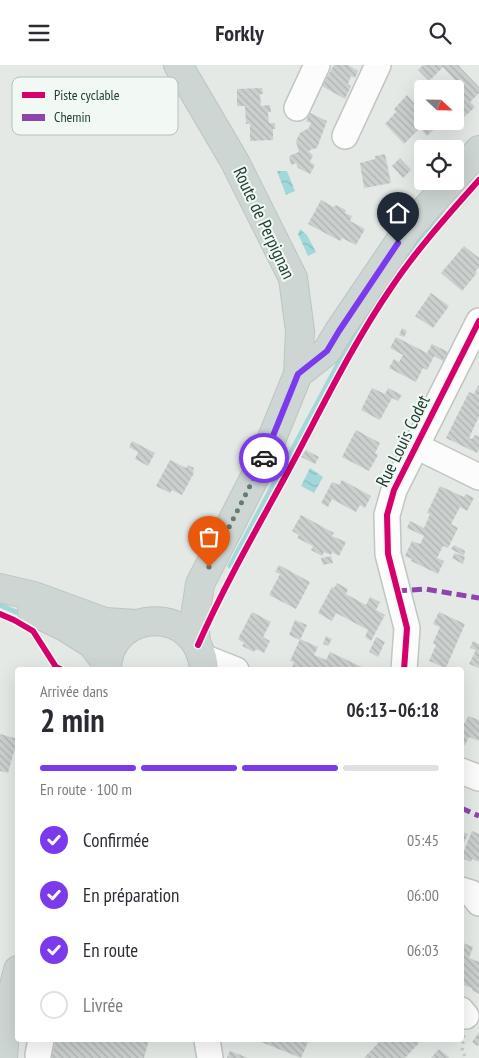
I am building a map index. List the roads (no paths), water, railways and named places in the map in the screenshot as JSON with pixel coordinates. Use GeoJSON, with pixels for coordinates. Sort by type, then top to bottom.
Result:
{"type":"FeatureCollection","features":[{"type":"Feature","properties":{"kind":"main road","name":"Route de Perpignan"},"geometry":{"type":"LineString","coordinates":[[178,65],[235,162],[292,278],[300,331],[298,374],[261,465],[200,584],[194,623],[201,656]]}},
{"type":"Feature","properties":{"kind":"main road"},"geometry":{"type":"LineString","coordinates":[[464,167],[479,150]]}},
{"type":"Feature","properties":{"kind":"main road"},"geometry":{"type":"LineString","coordinates":[[298,374],[327,351],[408,229],[443,190]]}},
{"type":"Feature","properties":{"kind":"main road"},"geometry":{"type":"LineString","coordinates":[[300,331],[339,331]]}},
{"type":"Feature","properties":{"kind":"main road","name":"Route de Perpignan"},"geometry":{"type":"LineString","coordinates":[[107,667],[110,651],[126,631],[178,605],[200,584]]}},
{"type":"Feature","properties":{"kind":"main road"},"geometry":{"type":"LineString","coordinates":[[0,588],[34,596],[105,622],[169,622],[184,629],[201,656]]}},
{"type":"Feature","properties":{"kind":"main road"},"geometry":{"type":"LineString","coordinates":[[0,596],[65,627],[92,645],[107,667]]}},
{"type":"Feature","properties":{"kind":"main road"},"geometry":{"type":"LineString","coordinates":[[3,1058],[6,1017],[15,982]]}},
{"type":"Feature","properties":{"kind":"street"},"geometry":{"type":"LineString","coordinates":[[296,108],[317,65]]}},
{"type":"Feature","properties":{"kind":"street"},"geometry":{"type":"LineString","coordinates":[[345,136],[378,65]]}},
{"type":"Feature","properties":{"kind":"street","name":"Rue Louis Codet"},"geometry":{"type":"LineString","coordinates":[[404,667],[407,628],[388,554],[387,515],[394,490],[479,321]]}},
{"type":"Feature","properties":{"kind":"street"},"geometry":{"type":"LineString","coordinates":[[416,446],[479,477]]}},
{"type":"Feature","properties":{"kind":"street"},"geometry":{"type":"LineString","coordinates":[[201,656],[228,667]]}},
{"type":"Feature","properties":{"kind":"street"},"geometry":{"type":"LineString","coordinates":[[464,772],[479,779]]}},
{"type":"Feature","properties":{"kind":"street"},"geometry":{"type":"LineString","coordinates":[[464,790],[479,796]]}},
{"type":"Feature","properties":{"kind":"street"},"geometry":{"type":"LineString","coordinates":[[464,891],[471,893],[479,903]]}},
{"type":"Feature","properties":{"kind":"street"},"geometry":{"type":"LineString","coordinates":[[207,1042],[210,1058]]}},
{"type":"Feature","properties":{"kind":"water"},"geometry":{"type":"Polygon","coordinates":[[[277,171],[287,171],[295,191],[286,195],[277,171]]]}},
{"type":"Feature","properties":{"kind":"water"},"geometry":{"type":"Polygon","coordinates":[[[300,229],[307,235],[316,252],[308,256],[298,234],[300,229]]]}},
{"type":"Feature","properties":{"kind":"water"},"geometry":{"type":"Polygon","coordinates":[[[310,468],[323,477],[314,493],[301,486],[310,468]]]}},
{"type":"Feature","properties":{"kind":"waterway"},"geometry":{"type":"LineString","coordinates":[[407,255],[442,211]]}},
{"type":"Feature","properties":{"kind":"waterway"},"geometry":{"type":"LineString","coordinates":[[230,566],[351,340],[384,289]]}},
{"type":"Feature","properties":{"kind":"waterway"},"geometry":{"type":"LineString","coordinates":[[0,605],[23,615]]}}]}
